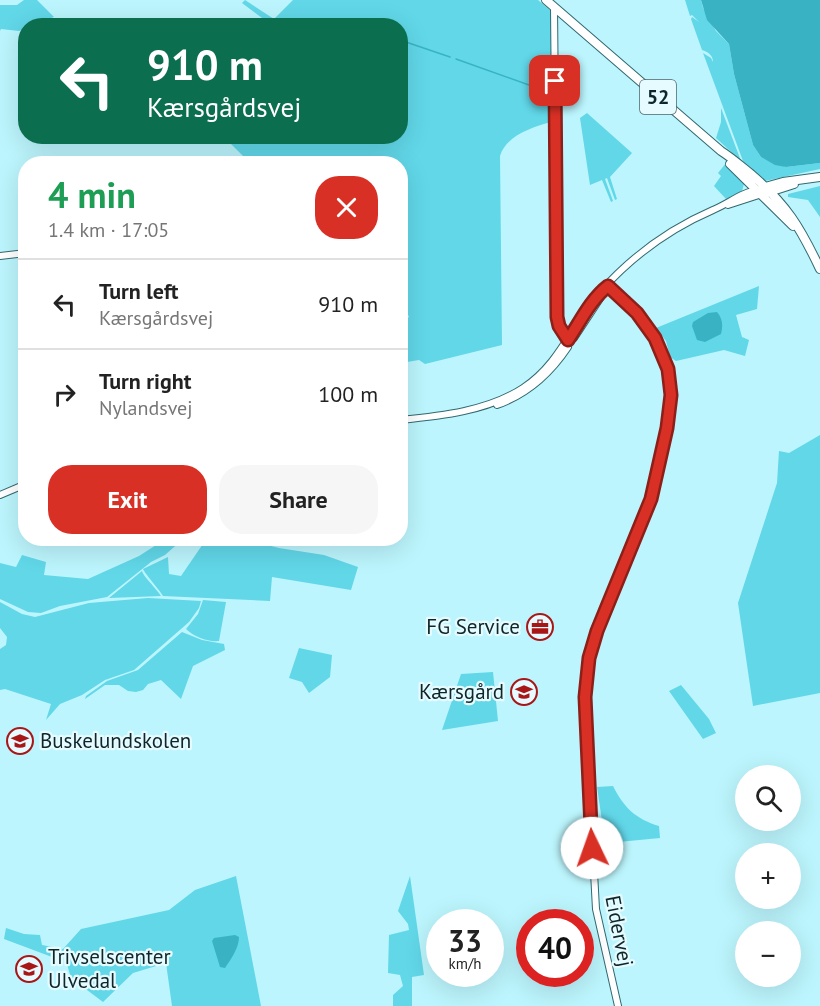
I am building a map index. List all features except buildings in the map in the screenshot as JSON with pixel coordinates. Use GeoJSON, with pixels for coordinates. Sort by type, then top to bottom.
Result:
{"type":"FeatureCollection","features":[{"type":"Feature","properties":{"kind":"main road","name":"52"},"geometry":{"type":"LineString","coordinates":[[546,0],[721,152],[729,156],[764,190]]}},
{"type":"Feature","properties":{"kind":"main road","name":"52"},"geometry":{"type":"LineString","coordinates":[[721,152],[726,160],[764,190]]}},
{"type":"Feature","properties":{"kind":"main road"},"geometry":{"type":"LineString","coordinates":[[764,190],[820,177]]}},
{"type":"Feature","properties":{"kind":"main road"},"geometry":{"type":"LineString","coordinates":[[764,190],[797,224],[820,269]]}},
{"type":"Feature","properties":{"kind":"main road"},"geometry":{"type":"LineString","coordinates":[[764,190],[813,255]]}},
{"type":"Feature","properties":{"kind":"street"},"geometry":{"type":"LineString","coordinates":[[554,7],[557,317],[559,326],[570,341]]}},
{"type":"Feature","properties":{"kind":"street"},"geometry":{"type":"LineString","coordinates":[[408,419],[465,410],[495,402],[523,388],[544,371],[570,341],[595,300],[636,256],[689,221],[764,190]]}},
{"type":"Feature","properties":{"kind":"street"},"geometry":{"type":"LineString","coordinates":[[0,256],[18,254]]}},
{"type":"Feature","properties":{"kind":"street","name":"Eidervej"},"geometry":{"type":"LineString","coordinates":[[608,286],[637,313],[655,338],[668,369],[671,395],[670,411],[653,492],[644,520],[597,631],[586,677],[596,909],[618,1006]]}},
{"type":"Feature","properties":{"kind":"street"},"geometry":{"type":"LineString","coordinates":[[0,495],[18,487]]}},
{"type":"Feature","properties":{"kind":"shaded area"},"geometry":{"type":"Polygon","coordinates":[[[24,0],[37,0],[54,17],[18,18],[18,31],[1,29],[0,31],[0,5],[17,5],[24,0]]]}},
{"type":"Feature","properties":{"kind":"shaded area"},"geometry":{"type":"Polygon","coordinates":[[[245,0],[272,18],[262,18],[242,3],[245,0]]]}},
{"type":"Feature","properties":{"kind":"shaded area"},"geometry":{"type":"Polygon","coordinates":[[[293,0],[538,0],[551,11],[551,122],[521,133],[508,143],[500,156],[502,345],[425,364],[419,360],[408,362],[408,156],[243,156],[231,144],[408,144],[408,18],[275,18],[293,0]]]}},
{"type":"Feature","properties":{"kind":"shaded area"},"geometry":{"type":"Polygon","coordinates":[[[685,0],[701,0],[716,31],[729,44],[734,74],[753,145],[761,157],[786,167],[820,163],[820,169],[765,181],[743,161],[703,53],[713,62],[712,57],[702,50],[692,17],[699,22],[692,15],[690,16],[685,0]]]}},
{"type":"Feature","properties":{"kind":"shaded area"},"geometry":{"type":"Polygon","coordinates":[[[701,0],[820,0],[820,163],[786,167],[775,165],[761,157],[753,145],[734,74],[729,44],[707,20],[701,0]]]}},
{"type":"Feature","properties":{"kind":"shaded area"},"geometry":{"type":"Polygon","coordinates":[[[721,108],[741,161],[716,138],[721,122],[721,108]]]}},
{"type":"Feature","properties":{"kind":"shaded area"},"geometry":{"type":"Polygon","coordinates":[[[587,113],[632,153],[610,177],[617,199],[615,200],[607,178],[605,179],[613,201],[611,202],[602,180],[590,185],[580,118],[587,113]]]}},
{"type":"Feature","properties":{"kind":"shaded area"},"geometry":{"type":"Polygon","coordinates":[[[726,163],[744,184],[742,191],[726,199],[714,186],[721,176],[718,173],[726,163]]]}},
{"type":"Feature","properties":{"kind":"shaded area"},"geometry":{"type":"Polygon","coordinates":[[[820,186],[820,217],[808,200],[788,197],[788,194],[820,186]]]}},
{"type":"Feature","properties":{"kind":"shaded area"},"geometry":{"type":"Polygon","coordinates":[[[759,286],[757,309],[736,315],[742,337],[749,340],[745,356],[724,350],[676,361],[670,357],[666,341],[656,328],[759,286]]]}},
{"type":"Feature","properties":{"kind":"shaded area"},"geometry":{"type":"Polygon","coordinates":[[[717,312],[722,323],[721,334],[705,342],[697,340],[692,326],[693,322],[708,313],[717,312]]]}},
{"type":"Feature","properties":{"kind":"shaded area"},"geometry":{"type":"Polygon","coordinates":[[[820,435],[820,693],[753,706],[738,603],[777,483],[779,451],[789,453],[820,435]]]}},
{"type":"Feature","properties":{"kind":"shaded area"},"geometry":{"type":"Polygon","coordinates":[[[155,546],[175,546],[107,597],[60,606],[41,613],[28,612],[0,599],[0,563],[16,567],[22,555],[46,562],[44,575],[88,579],[139,556],[155,546]]]}},
{"type":"Feature","properties":{"kind":"shaded area"},"geometry":{"type":"Polygon","coordinates":[[[202,546],[271,546],[324,555],[358,567],[351,590],[272,577],[270,601],[163,596],[143,569],[168,557],[169,574],[181,576],[202,546]]]}},
{"type":"Feature","properties":{"kind":"shaded area"},"geometry":{"type":"Polygon","coordinates":[[[142,571],[161,596],[109,598],[142,571]]]}},
{"type":"Feature","properties":{"kind":"shaded area"},"geometry":{"type":"Polygon","coordinates":[[[148,598],[201,601],[189,622],[134,670],[105,680],[82,695],[60,704],[46,720],[51,704],[5,689],[0,690],[0,649],[6,645],[7,637],[0,628],[0,602],[22,614],[35,617],[89,603],[148,598]]]}},
{"type":"Feature","properties":{"kind":"shaded area"},"geometry":{"type":"Polygon","coordinates":[[[203,600],[226,602],[219,641],[201,638],[186,629],[198,614],[203,600]]]}},
{"type":"Feature","properties":{"kind":"shaded area"},"geometry":{"type":"Polygon","coordinates":[[[182,632],[202,640],[224,644],[225,650],[193,666],[181,699],[161,680],[148,684],[143,690],[136,692],[128,691],[119,685],[105,685],[85,699],[107,681],[138,670],[182,632]]]}},
{"type":"Feature","properties":{"kind":"shaded area"},"geometry":{"type":"Polygon","coordinates":[[[299,648],[332,655],[330,677],[309,693],[302,682],[289,678],[299,648]]]}},
{"type":"Feature","properties":{"kind":"shaded area"},"geometry":{"type":"Polygon","coordinates":[[[493,672],[498,721],[442,730],[461,674],[493,672]]]}},
{"type":"Feature","properties":{"kind":"shaded area"},"geometry":{"type":"Polygon","coordinates":[[[681,685],[709,719],[716,733],[703,739],[669,691],[681,685]]]}},
{"type":"Feature","properties":{"kind":"shaded area"},"geometry":{"type":"Polygon","coordinates":[[[613,786],[632,812],[659,826],[660,838],[608,843],[607,840],[605,841],[597,787],[613,786]]]}},
{"type":"Feature","properties":{"kind":"shaded area"},"geometry":{"type":"Polygon","coordinates":[[[236,876],[261,1006],[172,1006],[166,963],[133,973],[103,1002],[71,978],[64,954],[52,957],[4,939],[6,928],[24,934],[40,935],[42,945],[63,949],[81,929],[169,910],[195,890],[236,876]]]}},
{"type":"Feature","properties":{"kind":"shaded area"},"geometry":{"type":"Polygon","coordinates":[[[410,876],[424,975],[412,977],[412,1006],[393,1006],[393,995],[403,986],[400,975],[388,973],[389,935],[409,930],[408,924],[398,911],[410,876]]]}},
{"type":"Feature","properties":{"kind":"shaded area"},"geometry":{"type":"Polygon","coordinates":[[[235,935],[239,937],[236,949],[225,968],[220,967],[212,941],[214,938],[235,935]]]}},
{"type":"Feature","properties":{"kind":"waterway"},"geometry":{"type":"LineString","coordinates":[[408,43],[450,57]]}},
{"type":"Feature","properties":{"kind":"waterway"},"geometry":{"type":"LineString","coordinates":[[456,59],[543,90]]}},
{"type":"Feature","properties":{"kind":"place","name":"FG Service"},"geometry":{"type":"Point","coordinates":[540,627]}},
{"type":"Feature","properties":{"kind":"place","name":"Kærsgård"},"geometry":{"type":"Point","coordinates":[524,692]}},
{"type":"Feature","properties":{"kind":"place","name":"Buskelundskolen"},"geometry":{"type":"Point","coordinates":[20,741]}},
{"type":"Feature","properties":{"kind":"place","name":"Trivselscenter Ulvedal"},"geometry":{"type":"Point","coordinates":[29,969]}},
{"type":"Feature","properties":{"kind":"route"},"geometry":{"type":"LineString","coordinates":[[555,81],[557,317],[559,326],[568,340],[601,291],[608,286],[637,313],[655,338],[668,369],[671,395],[656,484],[644,520],[597,631],[589,658],[585,697],[592,848]]}}]}
